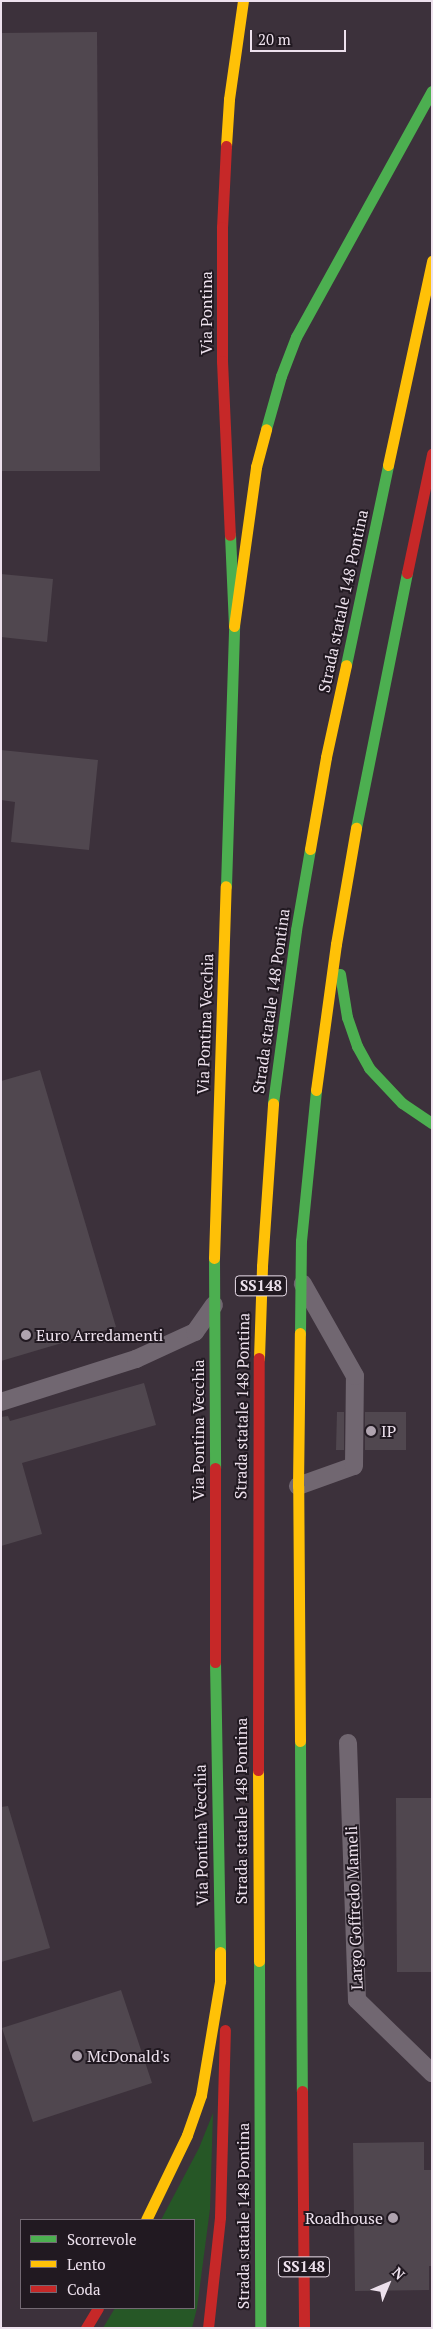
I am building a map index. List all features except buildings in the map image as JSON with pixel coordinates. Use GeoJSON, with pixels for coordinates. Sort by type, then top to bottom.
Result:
{"type":"FeatureCollection","features":[{"type":"Feature","properties":{"kind":"main road","name":"Via Pontina"},"geometry":{"type":"LineString","coordinates":[[234,626],[222,361],[222,228],[229,99],[242,1]]}},
{"type":"Feature","properties":{"kind":"main road"},"geometry":{"type":"LineString","coordinates":[[234,626],[256,467],[281,376],[296,337],[314,302],[432,91]]}},
{"type":"Feature","properties":{"kind":"main road","name":"Strada statale 148 Pontina"},"geometry":{"type":"LineString","coordinates":[[260,2328],[257,1412],[262,1266],[273,1096],[296,930],[326,757],[432,261]]}},
{"type":"Feature","properties":{"kind":"main road","name":"SS148"},"geometry":{"type":"LineString","coordinates":[[304,2328],[298,1486],[299,1278],[314,1106],[336,944],[368,762],[432,454]]}},
{"type":"Feature","properties":{"kind":"main road","name":"Via Pontina Vecchia"},"geometry":{"type":"LineString","coordinates":[[146,2219],[184,2143],[201,2095],[220,1981],[215,1674],[214,1305],[234,626]]}},
{"type":"Feature","properties":{"kind":"main road"},"geometry":{"type":"LineString","coordinates":[[336,944],[347,1017],[357,1046],[370,1068],[385,1086],[408,1107],[432,1123]]}},
{"type":"Feature","properties":{"kind":"main road"},"geometry":{"type":"LineString","coordinates":[[208,2328],[217,2251],[223,2156],[225,2031],[220,1981]]}},
{"type":"Feature","properties":{"kind":"main road"},"geometry":{"type":"LineString","coordinates":[[304,2207],[316,2300]]}},
{"type":"Feature","properties":{"kind":"main road"},"geometry":{"type":"LineString","coordinates":[[86,2328],[97,2309]]}},
{"type":"Feature","properties":{"kind":"lane"},"geometry":{"type":"LineString","coordinates":[[298,1486],[354,1466],[355,1376],[299,1278]]}},
{"type":"Feature","properties":{"kind":"lane"},"geometry":{"type":"LineString","coordinates":[[1,1402],[136,1359],[195,1332],[214,1305]]}},
{"type":"Feature","properties":{"kind":"lane","name":"Largo Goffredo Mameli"},"geometry":{"type":"LineString","coordinates":[[348,1743],[357,2000],[432,2073]]}},
{"type":"Feature","properties":{"kind":"green space"},"geometry":{"type":"Polygon","coordinates":[[[213,2113],[210,2209],[197,2308],[192,2328],[103,2328],[114,2309],[195,2309],[195,2219],[162,2219],[199,2148],[213,2113]]]}},
{"type":"Feature","properties":{"kind":"traffic: fast"},"geometry":{"type":"LineString","coordinates":[[266,429],[281,376],[296,337],[432,91]]}},
{"type":"Feature","properties":{"kind":"traffic: fast"},"geometry":{"type":"LineString","coordinates":[[346,665],[388,465]]}},
{"type":"Feature","properties":{"kind":"traffic: fast"},"geometry":{"type":"LineString","coordinates":[[226,886],[234,626],[230,535]]}},
{"type":"Feature","properties":{"kind":"traffic: fast"},"geometry":{"type":"LineString","coordinates":[[356,828],[407,573]]}},
{"type":"Feature","properties":{"kind":"traffic: fast"},"geometry":{"type":"LineString","coordinates":[[273,1103],[296,930],[310,849]]}},
{"type":"Feature","properties":{"kind":"traffic: fast"},"geometry":{"type":"LineString","coordinates":[[340,974],[347,1017],[357,1046],[369,1068],[402,1103],[432,1123]]}},
{"type":"Feature","properties":{"kind":"traffic: fast"},"geometry":{"type":"LineString","coordinates":[[300,1333],[301,1241],[316,1090]]}},
{"type":"Feature","properties":{"kind":"traffic: fast"},"geometry":{"type":"LineString","coordinates":[[214,1258],[215,1468]]}},
{"type":"Feature","properties":{"kind":"traffic: fast"},"geometry":{"type":"LineString","coordinates":[[215,1662],[220,1952]]}},
{"type":"Feature","properties":{"kind":"traffic: fast"},"geometry":{"type":"LineString","coordinates":[[300,1741],[302,2091]]}},
{"type":"Feature","properties":{"kind":"traffic: fast"},"geometry":{"type":"LineString","coordinates":[[259,1961],[260,2328]]}},
{"type":"Feature","properties":{"kind":"traffic: slow"},"geometry":{"type":"LineString","coordinates":[[226,146],[229,99],[243,1]]}},
{"type":"Feature","properties":{"kind":"traffic: slow"},"geometry":{"type":"LineString","coordinates":[[388,465],[432,261]]}},
{"type":"Feature","properties":{"kind":"traffic: slow"},"geometry":{"type":"LineString","coordinates":[[234,626],[256,467],[266,429]]}},
{"type":"Feature","properties":{"kind":"traffic: slow"},"geometry":{"type":"LineString","coordinates":[[310,849],[326,757],[346,665]]}},
{"type":"Feature","properties":{"kind":"traffic: slow"},"geometry":{"type":"LineString","coordinates":[[316,1090],[336,944],[356,828]]}},
{"type":"Feature","properties":{"kind":"traffic: slow"},"geometry":{"type":"LineString","coordinates":[[214,1258],[226,886]]}},
{"type":"Feature","properties":{"kind":"traffic: slow"},"geometry":{"type":"LineString","coordinates":[[259,1358],[262,1266],[273,1103]]}},
{"type":"Feature","properties":{"kind":"traffic: slow"},"geometry":{"type":"LineString","coordinates":[[300,1333],[298,1486],[300,1741]]}},
{"type":"Feature","properties":{"kind":"traffic: slow"},"geometry":{"type":"LineString","coordinates":[[258,1770],[259,1961]]}},
{"type":"Feature","properties":{"kind":"traffic: slow"},"geometry":{"type":"LineString","coordinates":[[146,2219],[187,2135],[201,2095],[220,1981],[220,1952]]}},
{"type":"Feature","properties":{"kind":"traffic: jam"},"geometry":{"type":"LineString","coordinates":[[226,146],[222,227],[222,361],[230,535]]}},
{"type":"Feature","properties":{"kind":"traffic: jam"},"geometry":{"type":"LineString","coordinates":[[407,573],[432,454]]}},
{"type":"Feature","properties":{"kind":"traffic: jam"},"geometry":{"type":"LineString","coordinates":[[258,1770],[259,1358]]}},
{"type":"Feature","properties":{"kind":"traffic: jam"},"geometry":{"type":"LineString","coordinates":[[215,1468],[215,1662]]}},
{"type":"Feature","properties":{"kind":"traffic: jam"},"geometry":{"type":"LineString","coordinates":[[208,2328],[220,2217],[225,2030]]}},
{"type":"Feature","properties":{"kind":"traffic: jam"},"geometry":{"type":"LineString","coordinates":[[302,2091],[304,2328]]}},
{"type":"Feature","properties":{"kind":"traffic: jam"},"geometry":{"type":"LineString","coordinates":[[86,2328],[97,2309]]}},
{"type":"Feature","properties":{"kind":"place","name":"Euro Arredamenti"},"geometry":{"type":"Point","coordinates":[26,1335]}},
{"type":"Feature","properties":{"kind":"place","name":"IP"},"geometry":{"type":"Point","coordinates":[371,1431]}},
{"type":"Feature","properties":{"kind":"place","name":"McDonald's"},"geometry":{"type":"Point","coordinates":[77,2056]}},
{"type":"Feature","properties":{"kind":"place","name":"Roadhouse"},"geometry":{"type":"Point","coordinates":[393,2218]}}]}
